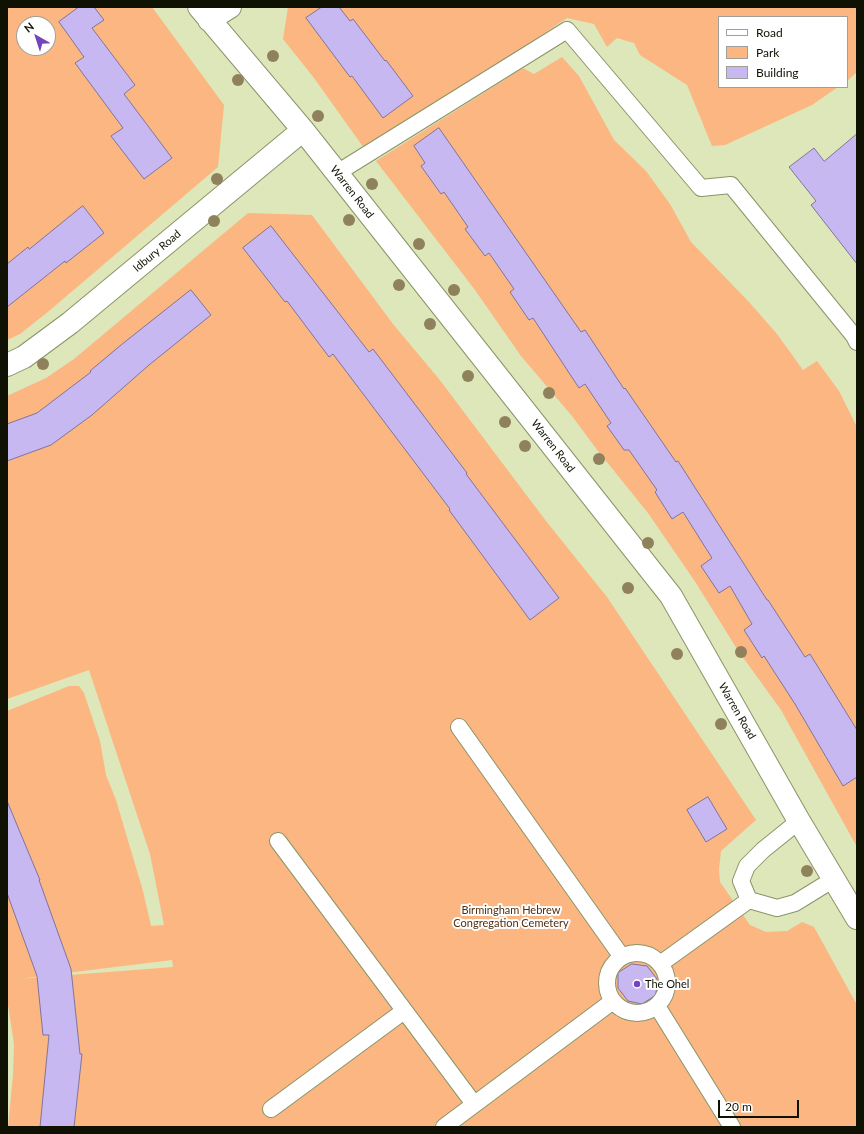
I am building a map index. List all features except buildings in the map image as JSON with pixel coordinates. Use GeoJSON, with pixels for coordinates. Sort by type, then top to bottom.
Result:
{"type":"FeatureCollection","features":[{"type":"Feature","properties":{"kind":"street"},"geometry":{"type":"LineString","coordinates":[[204,13],[230,7]]}},
{"type":"Feature","properties":{"kind":"street","name":"Warren Road"},"geometry":{"type":"LineString","coordinates":[[204,13],[303,130],[671,596],[799,821],[857,918]]}},
{"type":"Feature","properties":{"kind":"street","name":"Idbury Road"},"geometry":{"type":"LineString","coordinates":[[7,365],[24,357],[70,323],[303,130]]}},
{"type":"Feature","properties":{"kind":"lane"},"geometry":{"type":"LineString","coordinates":[[337,173],[567,30],[701,188],[731,185],[854,336],[857,342]]}},
{"type":"Feature","properties":{"kind":"lane"},"geometry":{"type":"LineString","coordinates":[[459,727],[622,957]]}},
{"type":"Feature","properties":{"kind":"lane"},"geometry":{"type":"LineString","coordinates":[[749,900],[741,882],[747,866],[763,850],[799,821]]}},
{"type":"Feature","properties":{"kind":"lane"},"geometry":{"type":"LineString","coordinates":[[278,841],[474,1104]]}},
{"type":"Feature","properties":{"kind":"lane"},"geometry":{"type":"LineString","coordinates":[[749,900],[777,908],[795,903],[834,878]]}},
{"type":"Feature","properties":{"kind":"lane"},"geometry":{"type":"LineString","coordinates":[[660,964],[749,900]]}},
{"type":"Feature","properties":{"kind":"lane"},"geometry":{"type":"LineString","coordinates":[[638,953],[654,958],[660,964],[665,972],[667,981],[663,999],[657,1006],[639,1014],[620,1008],[612,1001],[608,992],[607,982],[609,972],[614,964],[622,957],[629,954],[638,953]]}},
{"type":"Feature","properties":{"kind":"lane"},"geometry":{"type":"LineString","coordinates":[[444,1127],[612,1001]]}},
{"type":"Feature","properties":{"kind":"lane"},"geometry":{"type":"LineString","coordinates":[[657,1006],[732,1127]]}},
{"type":"Feature","properties":{"kind":"lane"},"geometry":{"type":"LineString","coordinates":[[271,1109],[404,1011]]}},
{"type":"Feature","properties":{"kind":"green space"},"geometry":{"type":"Polygon","coordinates":[[[7,7],[152,7],[224,105],[218,167],[20,334],[7,340],[7,7]]]}},
{"type":"Feature","properties":{"kind":"green space"},"geometry":{"type":"Polygon","coordinates":[[[288,7],[857,7],[857,72],[848,80],[848,16],[718,16],[718,88],[837,88],[812,105],[725,145],[712,146],[687,85],[640,55],[634,43],[617,38],[607,47],[594,24],[567,18],[491,69],[364,148],[314,78],[283,39],[288,7]]]}},
{"type":"Feature","properties":{"kind":"green space"},"geometry":{"type":"Polygon","coordinates":[[[562,57],[579,76],[614,140],[646,171],[670,204],[691,242],[749,302],[777,334],[803,370],[817,361],[839,391],[857,427],[857,847],[781,710],[737,649],[696,583],[648,513],[572,416],[521,356],[475,290],[376,161],[523,68],[534,74],[562,57]]]}},
{"type":"Feature","properties":{"kind":"green space","name":"Birmingham Hebrew Congregation Cemetery"},"geometry":{"type":"Polygon","coordinates":[[[248,213],[312,215],[393,324],[439,379],[546,521],[607,597],[756,820],[721,851],[719,869],[720,882],[750,925],[766,932],[787,931],[802,922],[814,927],[857,1005],[857,1127],[8,1127],[13,1075],[14,1044],[7,998],[7,711],[69,686],[79,686],[84,693],[100,741],[106,775],[116,800],[143,891],[151,926],[164,925],[150,854],[89,670],[7,699],[7,396],[46,378],[74,359],[248,213]],[[172,960],[18,979],[173,967],[172,960]]]}},
{"type":"Feature","properties":{"kind":"place","name":"The Ohel"},"geometry":{"type":"Point","coordinates":[637,984]}}]}
